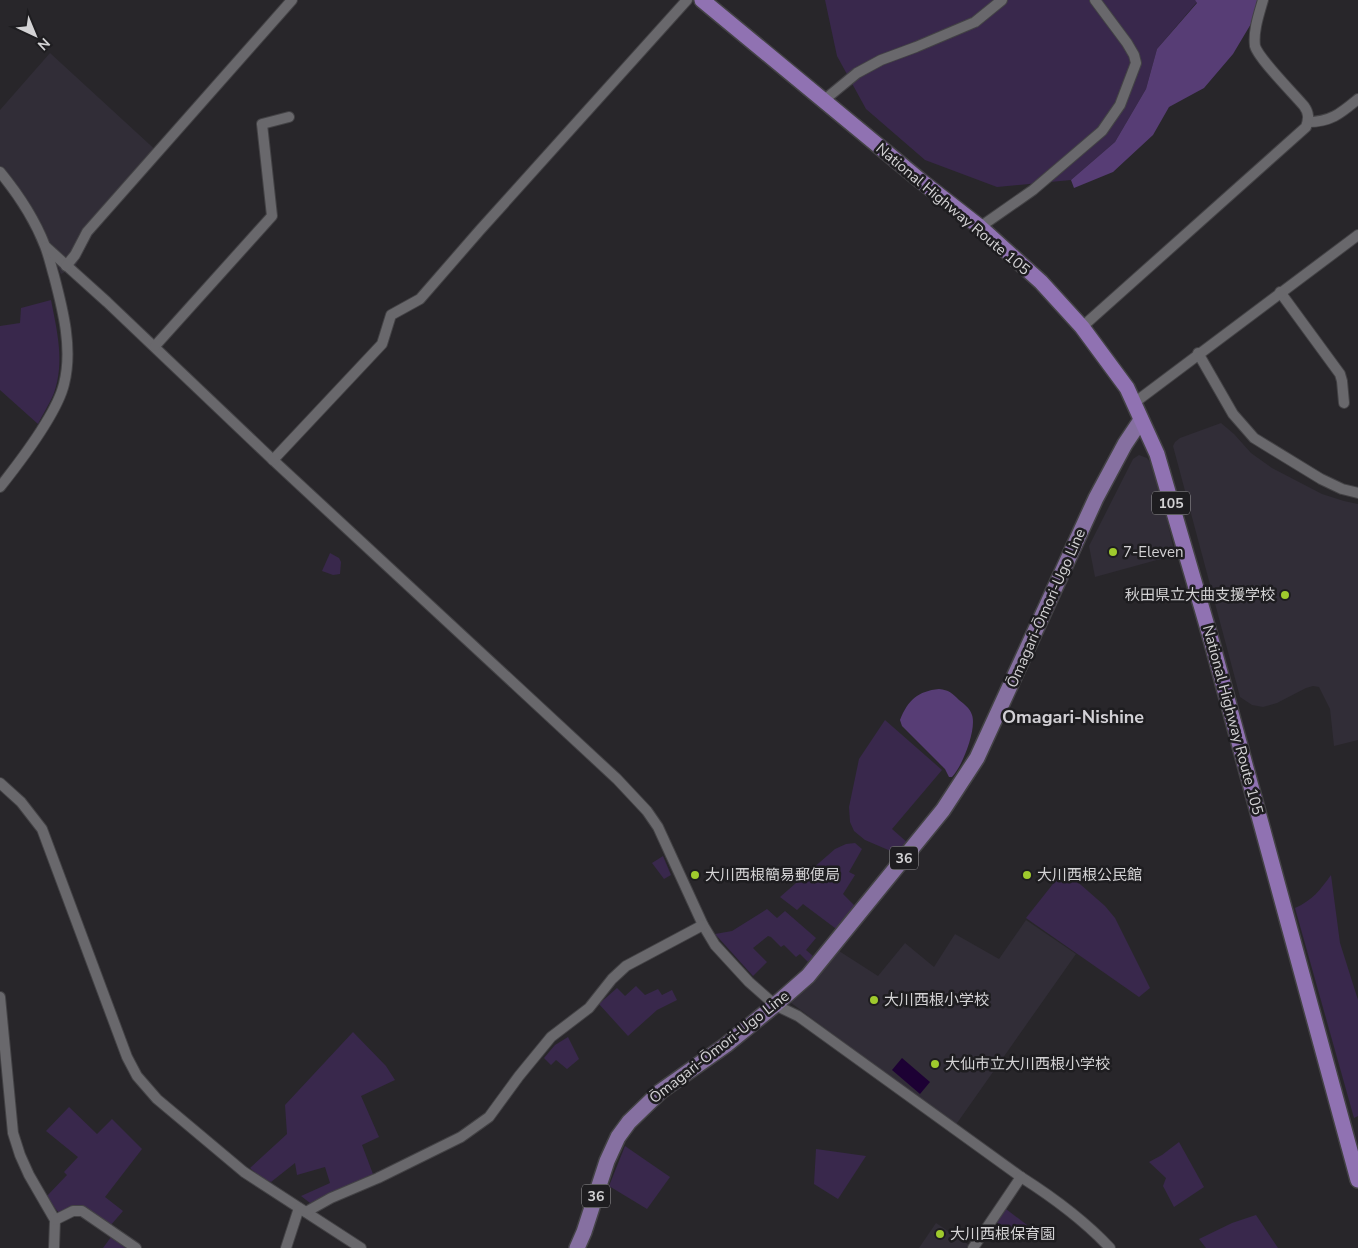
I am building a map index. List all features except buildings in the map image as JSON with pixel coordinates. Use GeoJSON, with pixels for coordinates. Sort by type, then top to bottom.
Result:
{"type":"FeatureCollection","features":[{"type":"Feature","properties":{"kind":"highway","name":"National Highway Route 105"},"geometry":{"type":"LineString","coordinates":[[702,0],[823,101],[980,227],[1041,282],[1082,327],[1127,388],[1156,454],[1212,642],[1358,1180]]}},
{"type":"Feature","properties":{"kind":"main road","name":"Ōmagari-Ōmori-Ugo Line"},"geometry":{"type":"LineString","coordinates":[[577,1248],[607,1161],[618,1137],[629,1122],[661,1091],[726,1045],[808,976],[943,810],[976,758],[1004,701],[1096,498],[1141,420]]}},
{"type":"Feature","properties":{"kind":"street"},"geometry":{"type":"LineString","coordinates":[[66,266],[75,255],[87,232],[292,0]]}},
{"type":"Feature","properties":{"kind":"street"},"geometry":{"type":"LineString","coordinates":[[273,460],[382,344],[391,315],[420,298],[687,0]]}},
{"type":"Feature","properties":{"kind":"street"},"geometry":{"type":"LineString","coordinates":[[823,101],[856,73],[881,60],[975,22],[1002,0]]}},
{"type":"Feature","properties":{"kind":"street"},"geometry":{"type":"LineString","coordinates":[[980,227],[1032,190],[1102,131],[1120,105],[1136,64],[1134,55],[1095,0]]}},
{"type":"Feature","properties":{"kind":"street"},"geometry":{"type":"LineString","coordinates":[[1082,327],[1306,127],[1308,112],[1261,57],[1255,47],[1256,26],[1263,0]]}},
{"type":"Feature","properties":{"kind":"street"},"geometry":{"type":"LineString","coordinates":[[1308,122],[1329,120],[1358,99]]}},
{"type":"Feature","properties":{"kind":"street"},"geometry":{"type":"LineString","coordinates":[[155,346],[272,216],[262,124],[289,117]]}},
{"type":"Feature","properties":{"kind":"street"},"geometry":{"type":"LineString","coordinates":[[0,172],[30,214],[46,247],[58,293],[68,344],[64,386],[44,426],[0,487]]}},
{"type":"Feature","properties":{"kind":"street"},"geometry":{"type":"LineString","coordinates":[[1134,403],[1198,353],[1358,235]]}},
{"type":"Feature","properties":{"kind":"street"},"geometry":{"type":"LineString","coordinates":[[46,247],[155,346],[273,460],[617,779],[658,827],[703,925],[715,945],[749,982],[775,1005],[798,1016],[1048,1194],[1094,1232],[1110,1248]]}},
{"type":"Feature","properties":{"kind":"street"},"geometry":{"type":"LineString","coordinates":[[1280,292],[1340,374],[1344,403]]}},
{"type":"Feature","properties":{"kind":"street"},"geometry":{"type":"LineString","coordinates":[[1198,353],[1233,414],[1254,438],[1321,479],[1358,494]]}},
{"type":"Feature","properties":{"kind":"street"},"geometry":{"type":"LineString","coordinates":[[0,783],[21,802],[42,829],[127,1057],[137,1076],[157,1099],[244,1172],[362,1248]]}},
{"type":"Feature","properties":{"kind":"street"},"geometry":{"type":"LineString","coordinates":[[286,1248],[303,1210],[378,1178],[461,1137],[489,1117],[551,1037],[589,1008],[612,978],[626,966],[703,925]]}},
{"type":"Feature","properties":{"kind":"street"},"geometry":{"type":"LineString","coordinates":[[0,997],[13,1133],[29,1176],[55,1220],[54,1248]]}},
{"type":"Feature","properties":{"kind":"street"},"geometry":{"type":"LineString","coordinates":[[973,1248],[1022,1177]]}},
{"type":"Feature","properties":{"kind":"street"},"geometry":{"type":"LineString","coordinates":[[55,1220],[73,1211],[82,1211],[136,1248]]}},
{"type":"Feature","properties":{"kind":"shaded area"},"geometry":{"type":"Polygon","coordinates":[[[825,0],[1195,0],[1197,2],[1157,49],[1146,89],[1115,142],[1071,180],[997,187],[925,160],[866,109],[837,56],[825,0]]]}},
{"type":"Feature","properties":{"kind":"shaded area"},"geometry":{"type":"Polygon","coordinates":[[[1195,0],[1268,0],[1264,2],[1233,54],[1204,88],[1169,107],[1153,135],[1113,172],[1074,188],[1071,180],[1115,142],[1146,89],[1157,49],[1197,3],[1195,0]]]}},
{"type":"Feature","properties":{"kind":"shaded area"},"geometry":{"type":"Polygon","coordinates":[[[50,53],[161,155],[93,234],[75,267],[61,274],[38,220],[0,166],[0,110],[50,53]]]}},
{"type":"Feature","properties":{"kind":"shaded area"},"geometry":{"type":"Polygon","coordinates":[[[51,300],[59,347],[59,370],[54,393],[38,424],[0,390],[0,326],[20,323],[21,308],[51,300]]]}},
{"type":"Feature","properties":{"kind":"shaded area","name":"秋田県立大曲支援学校"},"geometry":{"type":"Polygon","coordinates":[[[1221,423],[1251,453],[1272,468],[1322,494],[1358,504],[1358,740],[1334,746],[1330,709],[1319,687],[1306,688],[1277,703],[1263,707],[1252,705],[1240,697],[1173,446],[1180,438],[1221,423]]]}},
{"type":"Feature","properties":{"kind":"shaded area"},"geometry":{"type":"Polygon","coordinates":[[[1139,455],[1147,458],[1156,470],[1175,555],[1095,577],[1089,546],[1133,459],[1139,455]]]}},
{"type":"Feature","properties":{"kind":"shaded area"},"geometry":{"type":"Polygon","coordinates":[[[330,553],[339,558],[341,562],[340,574],[333,575],[322,571],[330,553]]]}},
{"type":"Feature","properties":{"kind":"shaded area"},"geometry":{"type":"Polygon","coordinates":[[[939,689],[950,692],[967,706],[973,721],[968,748],[952,777],[949,777],[945,769],[902,726],[900,720],[910,702],[920,694],[939,689]]]}},
{"type":"Feature","properties":{"kind":"shaded area"},"geometry":{"type":"Polygon","coordinates":[[[885,720],[942,770],[892,829],[909,844],[900,855],[865,840],[854,831],[850,822],[849,807],[859,759],[885,720]]]}},
{"type":"Feature","properties":{"kind":"shaded area"},"geometry":{"type":"Polygon","coordinates":[[[855,843],[862,849],[849,872],[855,875],[843,894],[858,909],[839,931],[803,904],[797,910],[780,897],[835,849],[846,844],[855,843]]]}},
{"type":"Feature","properties":{"kind":"shaded area"},"geometry":{"type":"Polygon","coordinates":[[[663,856],[671,875],[664,879],[652,863],[663,856]]]}},
{"type":"Feature","properties":{"kind":"shaded area"},"geometry":{"type":"Polygon","coordinates":[[[1064,870],[1105,906],[1115,918],[1150,988],[1139,997],[1026,918],[1064,870]]]}},
{"type":"Feature","properties":{"kind":"shaded area"},"geometry":{"type":"Polygon","coordinates":[[[1331,875],[1340,943],[1358,1000],[1358,1116],[1354,1118],[1295,908],[1320,890],[1331,875]]]}},
{"type":"Feature","properties":{"kind":"shaded area"},"geometry":{"type":"Polygon","coordinates":[[[767,909],[777,918],[785,911],[816,938],[806,950],[813,956],[808,962],[800,954],[796,957],[784,945],[781,947],[768,936],[753,948],[767,962],[753,976],[715,934],[732,931],[767,909]]]}},
{"type":"Feature","properties":{"kind":"shaded area","name":"大仙市立大川西根小学校"},"geometry":{"type":"Polygon","coordinates":[[[1026,920],[1076,954],[955,1126],[790,1002],[839,951],[878,976],[905,943],[934,967],[955,934],[999,959],[1026,920]]]}},
{"type":"Feature","properties":{"kind":"shaded area"},"geometry":{"type":"Polygon","coordinates":[[[636,986],[645,995],[658,989],[662,995],[672,990],[677,1000],[657,1010],[628,1036],[599,1004],[617,988],[625,996],[636,986]]]}},
{"type":"Feature","properties":{"kind":"shaded area"},"geometry":{"type":"Polygon","coordinates":[[[353,1032],[386,1066],[395,1080],[361,1096],[379,1137],[362,1145],[373,1174],[310,1203],[301,1196],[330,1183],[325,1167],[297,1175],[295,1163],[271,1182],[261,1178],[250,1168],[287,1134],[285,1105],[353,1032]]]}},
{"type":"Feature","properties":{"kind":"shaded area"},"geometry":{"type":"Polygon","coordinates":[[[568,1037],[579,1059],[567,1069],[556,1060],[551,1065],[544,1058],[555,1045],[568,1037]]]}},
{"type":"Feature","properties":{"kind":"shaded area"},"geometry":{"type":"Polygon","coordinates":[[[902,1058],[930,1082],[920,1094],[892,1070],[902,1058]]]}},
{"type":"Feature","properties":{"kind":"shaded area"},"geometry":{"type":"Polygon","coordinates":[[[69,1107],[97,1134],[112,1119],[142,1149],[105,1197],[123,1211],[110,1226],[83,1207],[59,1213],[46,1197],[67,1175],[64,1172],[78,1157],[46,1131],[69,1107]]]}},
{"type":"Feature","properties":{"kind":"shaded area"},"geometry":{"type":"Polygon","coordinates":[[[1179,1142],[1204,1187],[1174,1207],[1163,1186],[1166,1178],[1149,1162],[1179,1142]]]}},
{"type":"Feature","properties":{"kind":"shaded area"},"geometry":{"type":"Polygon","coordinates":[[[625,1146],[670,1177],[647,1209],[609,1186],[625,1146]]]}},
{"type":"Feature","properties":{"kind":"shaded area"},"geometry":{"type":"Polygon","coordinates":[[[816,1149],[866,1156],[838,1199],[814,1184],[816,1149]]]}},
{"type":"Feature","properties":{"kind":"shaded area"},"geometry":{"type":"Polygon","coordinates":[[[1006,1209],[1027,1225],[1017,1238],[996,1222],[1006,1209]]]}},
{"type":"Feature","properties":{"kind":"shaded area"},"geometry":{"type":"Polygon","coordinates":[[[1256,1215],[1278,1248],[1206,1248],[1199,1239],[1232,1223],[1256,1215]]]}},
{"type":"Feature","properties":{"kind":"shaded area","name":"大川西根保育園"},"geometry":{"type":"Polygon","coordinates":[[[936,1223],[969,1245],[968,1248],[919,1248],[936,1223]]]}},
{"type":"Feature","properties":{"kind":"shaded area"},"geometry":{"type":"Polygon","coordinates":[[[111,1237],[127,1248],[103,1248],[111,1237]]]}},
{"type":"Feature","properties":{"kind":"place","name":"7-Eleven"},"geometry":{"type":"Point","coordinates":[1113,552]}},
{"type":"Feature","properties":{"kind":"place","name":"秋田県立大曲支援学校"},"geometry":{"type":"Point","coordinates":[1285,595]}},
{"type":"Feature","properties":{"kind":"place","name":"大川西根簡易郵便局"},"geometry":{"type":"Point","coordinates":[695,875]}},
{"type":"Feature","properties":{"kind":"place","name":"大川西根公民館"},"geometry":{"type":"Point","coordinates":[1027,875]}},
{"type":"Feature","properties":{"kind":"place","name":"大川西根小学校"},"geometry":{"type":"Point","coordinates":[874,1000]}},
{"type":"Feature","properties":{"kind":"place","name":"大仙市立大川西根小学校"},"geometry":{"type":"Point","coordinates":[935,1064]}},
{"type":"Feature","properties":{"kind":"place","name":"大川西根保育園"},"geometry":{"type":"Point","coordinates":[940,1234]}},
{"type":"Feature","properties":{"kind":"district","name":"Omagari-Nishine"},"geometry":{"type":"Point","coordinates":[1073,717]}}]}
